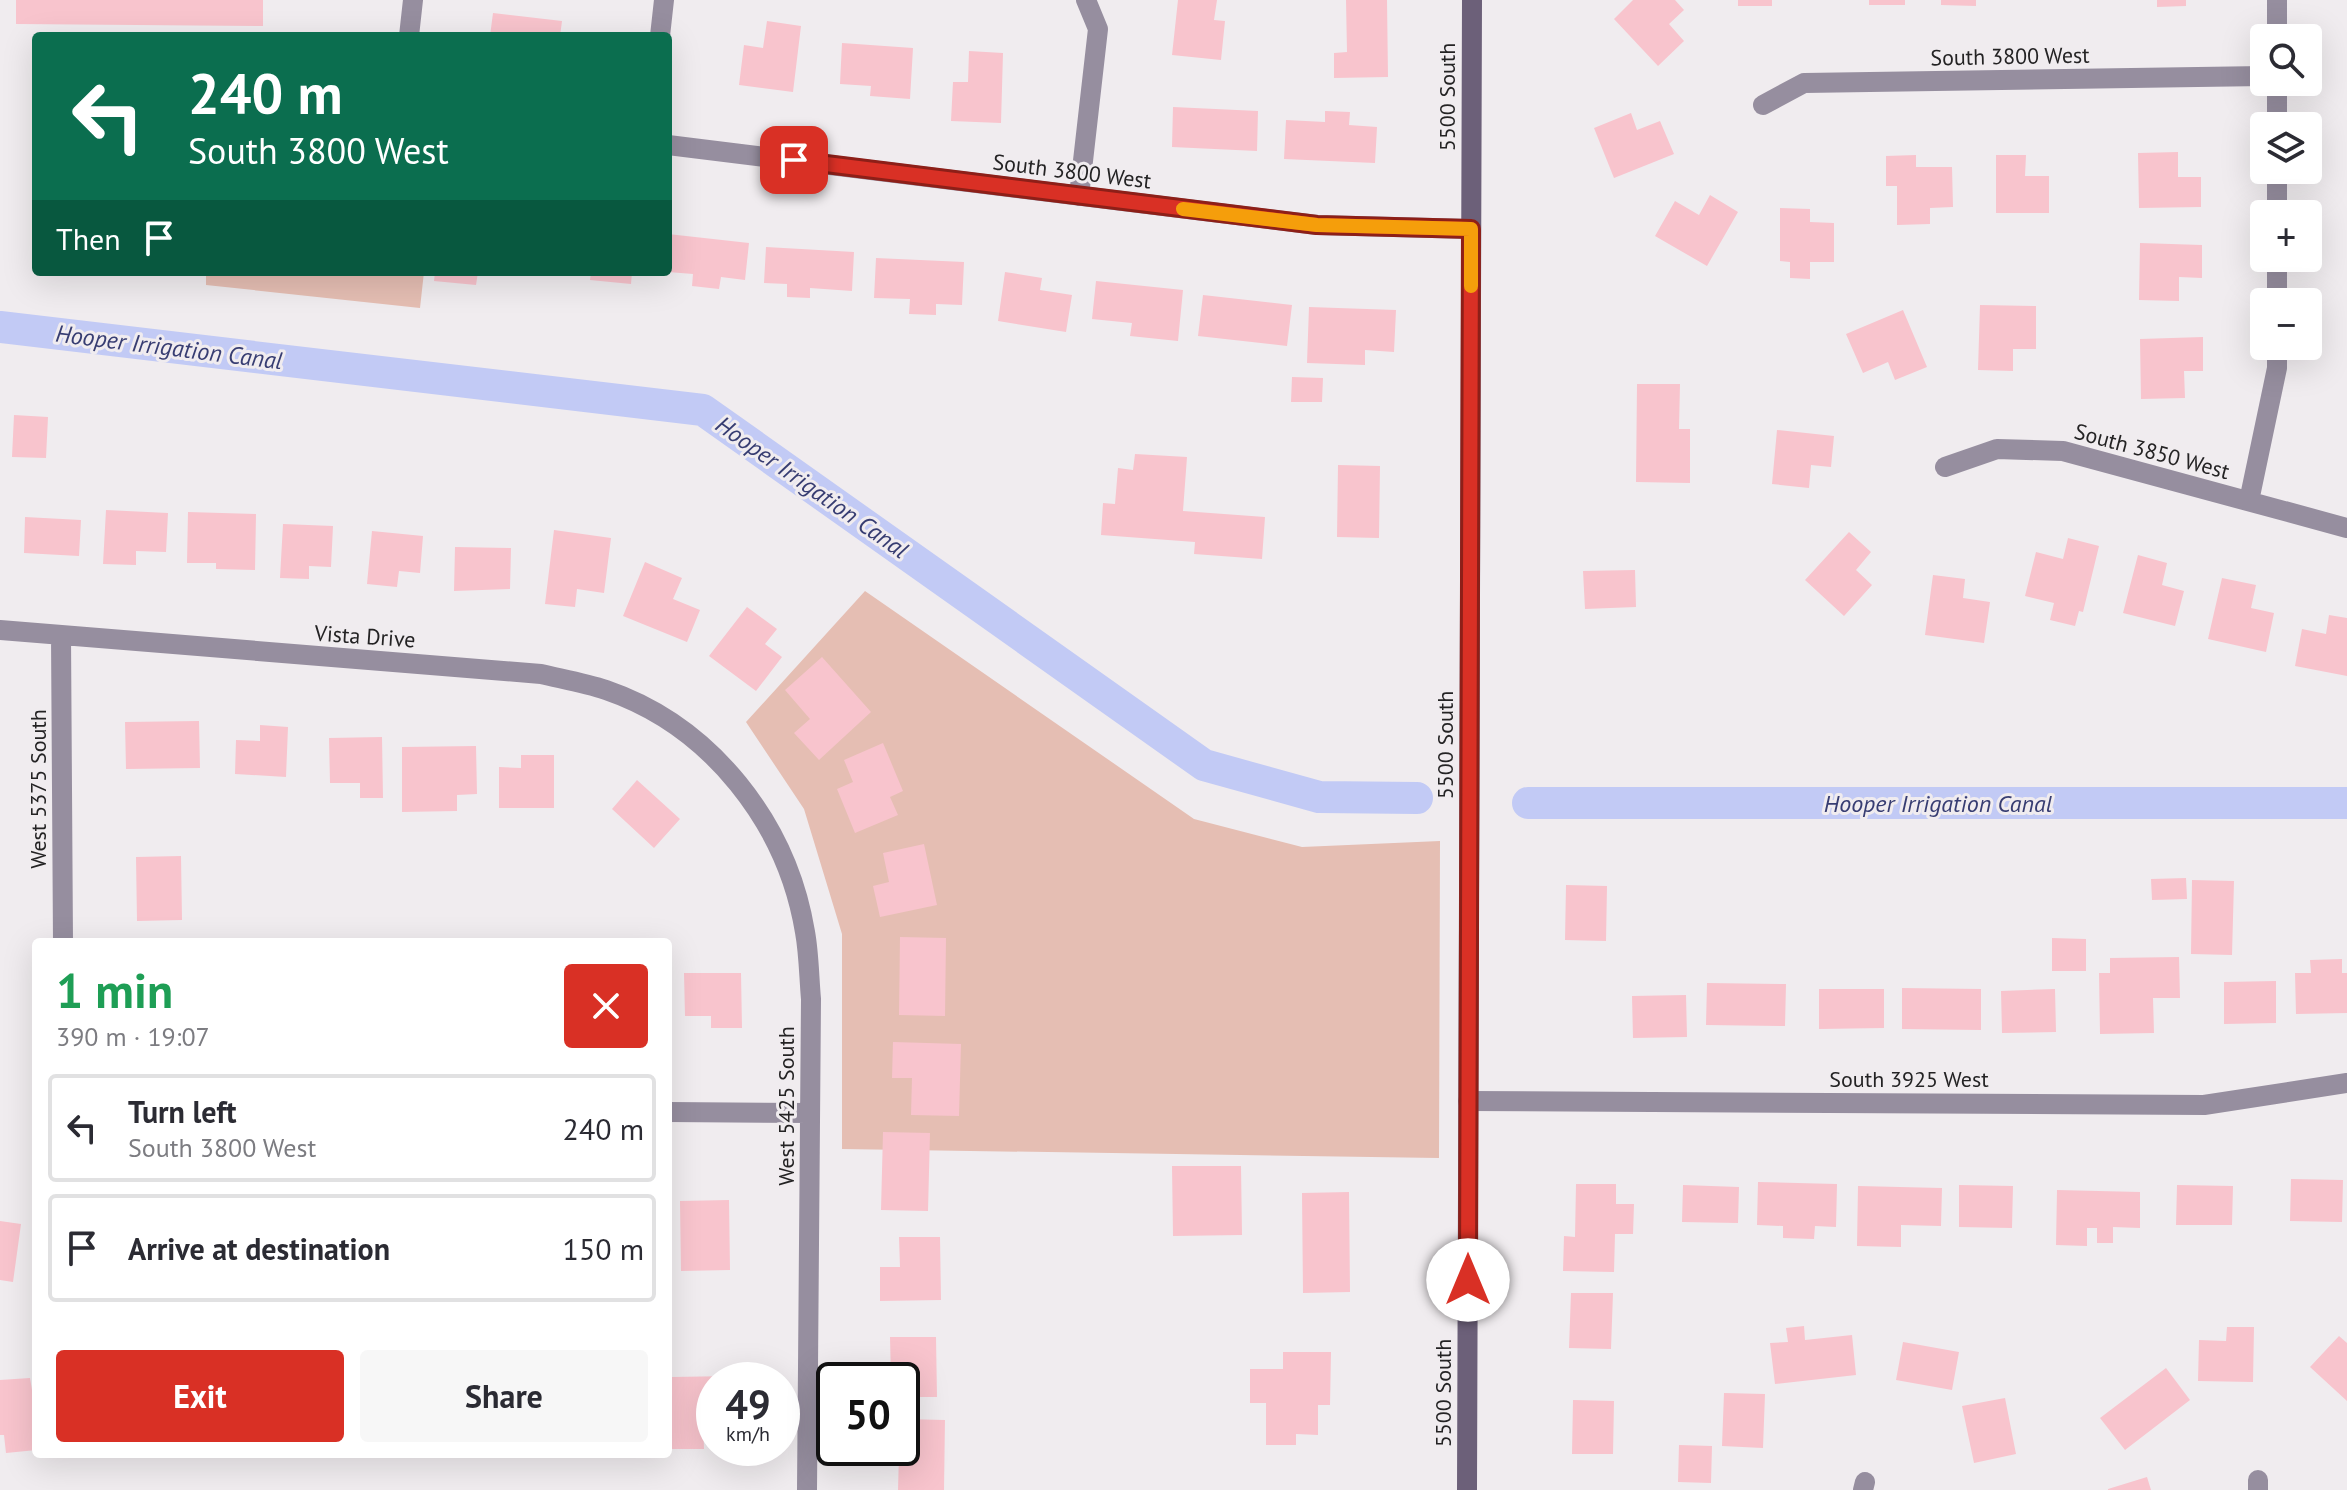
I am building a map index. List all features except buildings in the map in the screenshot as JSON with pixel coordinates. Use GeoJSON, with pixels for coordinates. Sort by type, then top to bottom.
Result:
{"type":"FeatureCollection","features":[{"type":"Feature","properties":{"kind":"main road","name":"5500 South"},"geometry":{"type":"LineString","coordinates":[[1467,1490],[1472,0]]}},
{"type":"Feature","properties":{"kind":"street"},"geometry":{"type":"LineString","coordinates":[[409,32],[413,0]]}},
{"type":"Feature","properties":{"kind":"street"},"geometry":{"type":"LineString","coordinates":[[660,32],[664,0]]}},
{"type":"Feature","properties":{"kind":"street"},"geometry":{"type":"LineString","coordinates":[[1079,196],[1098,29],[1086,0]]}},
{"type":"Feature","properties":{"kind":"street"},"geometry":{"type":"LineString","coordinates":[[2277,0],[2277,24]]}},
{"type":"Feature","properties":{"kind":"street","name":"South 3800 West"},"geometry":{"type":"LineString","coordinates":[[1763,105],[1804,83],[2250,76]]}},
{"type":"Feature","properties":{"kind":"street","name":"South 3800 West"},"geometry":{"type":"LineString","coordinates":[[672,145],[1317,225],[1471,229]]}},
{"type":"Feature","properties":{"kind":"street"},"geometry":{"type":"LineString","coordinates":[[2249,501],[2277,360]]}},
{"type":"Feature","properties":{"kind":"street","name":"South 3850 West"},"geometry":{"type":"LineString","coordinates":[[1945,467],[1997,449],[2063,451],[2347,528]]}},
{"type":"Feature","properties":{"kind":"street","name":"Vista Drive"},"geometry":{"type":"LineString","coordinates":[[0,630],[541,674],[607,690],[662,716],[709,749]]}},
{"type":"Feature","properties":{"kind":"street","name":"West 5375 South"},"geometry":{"type":"LineString","coordinates":[[61,636],[63,938]]}},
{"type":"Feature","properties":{"kind":"street","name":"West 5425 South"},"geometry":{"type":"LineString","coordinates":[[709,749],[752,800],[785,863],[805,931],[811,999],[807,1490]]}},
{"type":"Feature","properties":{"kind":"street","name":"South 3925 West"},"geometry":{"type":"LineString","coordinates":[[1468,1101],[2204,1105],[2347,1083]]}},
{"type":"Feature","properties":{"kind":"street"},"geometry":{"type":"LineString","coordinates":[[672,1112],[810,1113]]}},
{"type":"Feature","properties":{"kind":"shaded area"},"geometry":{"type":"Polygon","coordinates":[[[206,276],[424,276],[420,308],[206,285],[206,276]]]}},
{"type":"Feature","properties":{"kind":"shaded area"},"geometry":{"type":"Polygon","coordinates":[[[865,591],[1194,819],[1302,847],[1440,841],[1439,1158],[842,1149],[842,934],[804,809],[746,722],[865,591]]]}},
{"type":"Feature","properties":{"kind":"waterway","name":"Hooper Irrigation Canal"},"geometry":{"type":"LineString","coordinates":[[0,327],[703,410],[1204,765],[1319,797],[1417,798]]}},
{"type":"Feature","properties":{"kind":"waterway","name":"Hooper Irrigation Canal"},"geometry":{"type":"LineString","coordinates":[[1528,803],[2347,803]]}},
{"type":"Feature","properties":{"kind":"slow traffic"},"geometry":{"type":"LineString","coordinates":[[1183,209],[1317,225],[1471,229],[1471,286]]}},
{"type":"Feature","properties":{"kind":"route"},"geometry":{"type":"LineString","coordinates":[[794,160],[1317,225],[1471,229],[1468,1280]]}}]}
